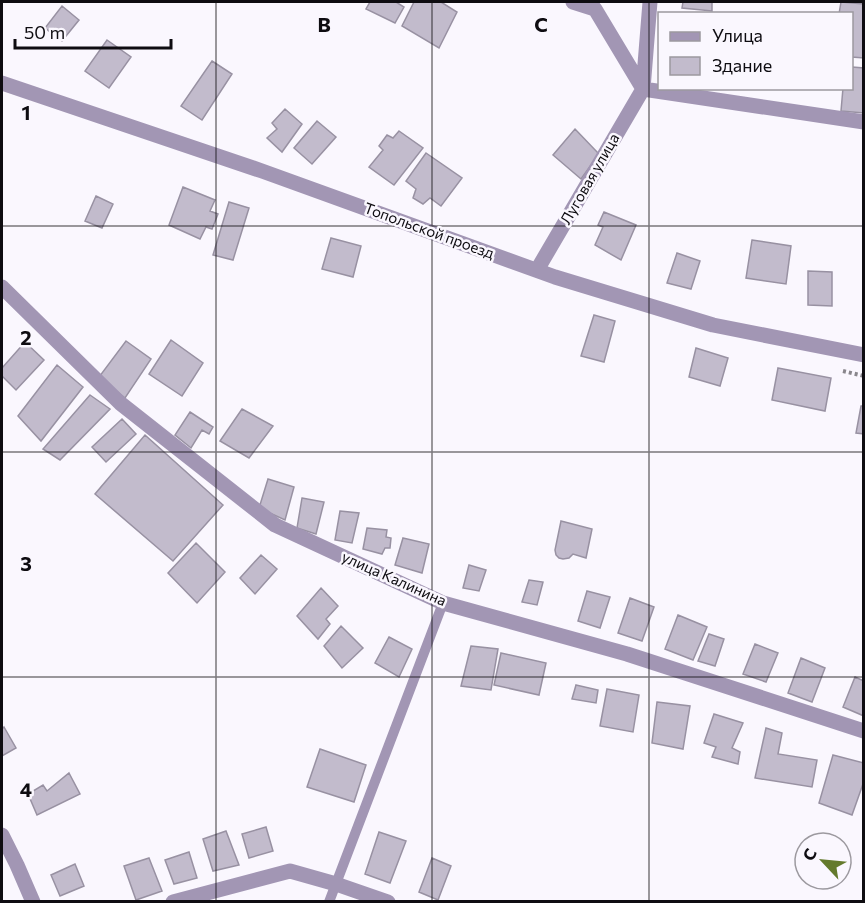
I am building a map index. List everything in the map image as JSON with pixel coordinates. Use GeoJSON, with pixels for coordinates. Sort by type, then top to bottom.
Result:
{"type":"FeatureCollection","features":[{"type":"Feature","properties":{"kind":"street"},"geometry":{"type":"LineString","coordinates":[[573,2],[595,9],[643,89],[864,122]]}},
{"type":"Feature","properties":{"kind":"street","name":"Луговая улица"},"geometry":{"type":"LineString","coordinates":[[537,270],[643,89],[650,2]]}},
{"type":"Feature","properties":{"kind":"street","name":"Топольской проезд"},"geometry":{"type":"LineString","coordinates":[[2,83],[262,171],[537,270],[713,325],[864,355]]}},
{"type":"Feature","properties":{"kind":"street","name":"улица Калинина"},"geometry":{"type":"LineString","coordinates":[[2,286],[120,403],[275,525],[443,603],[627,654],[864,731]]}},
{"type":"Feature","properties":{"kind":"street"},"geometry":{"type":"LineString","coordinates":[[2,835],[33,902]]}},
{"type":"Feature","properties":{"kind":"street"},"geometry":{"type":"LineString","coordinates":[[2,867],[17,865]]}},
{"type":"Feature","properties":{"kind":"street"},"geometry":{"type":"LineString","coordinates":[[173,902],[290,871],[388,902]]}},
{"type":"Feature","properties":{"kind":"lane"},"geometry":{"type":"LineString","coordinates":[[330,902],[443,603]]}},
{"type":"Feature","properties":{"kind":"building"},"geometry":{"type":"Polygon","coordinates":[[[370,2],[396,2],[404,7],[395,23],[366,9],[370,2]]]}},
{"type":"Feature","properties":{"kind":"building"},"geometry":{"type":"Polygon","coordinates":[[[414,2],[441,2],[457,12],[439,48],[402,26],[414,2]]]}},
{"type":"Feature","properties":{"kind":"building"},"geometry":{"type":"Polygon","coordinates":[[[683,2],[712,2],[712,11],[682,8],[683,2]]]}},
{"type":"Feature","properties":{"kind":"building"},"geometry":{"type":"Polygon","coordinates":[[[841,2],[864,4],[864,58],[853,57],[853,12],[839,12],[841,2]]]}},
{"type":"Feature","properties":{"kind":"building"},"geometry":{"type":"Polygon","coordinates":[[[62,6],[79,20],[62,41],[45,28],[62,6]]]}},
{"type":"Feature","properties":{"kind":"building"},"geometry":{"type":"Polygon","coordinates":[[[107,40],[131,57],[109,88],[85,71],[107,40]]]}},
{"type":"Feature","properties":{"kind":"building"},"geometry":{"type":"Polygon","coordinates":[[[212,61],[232,74],[202,120],[181,106],[212,61]]]}},
{"type":"Feature","properties":{"kind":"building"},"geometry":{"type":"Polygon","coordinates":[[[853,67],[864,68],[864,113],[841,111],[843,90],[853,90],[853,67]]]}},
{"type":"Feature","properties":{"kind":"building"},"geometry":{"type":"Polygon","coordinates":[[[285,109],[302,124],[282,152],[267,138],[277,129],[272,123],[285,109]]]}},
{"type":"Feature","properties":{"kind":"building"},"geometry":{"type":"Polygon","coordinates":[[[317,121],[336,137],[312,164],[294,148],[317,121]]]}},
{"type":"Feature","properties":{"kind":"building"},"geometry":{"type":"Polygon","coordinates":[[[575,129],[599,154],[581,179],[553,155],[575,129]]]}},
{"type":"Feature","properties":{"kind":"building"},"geometry":{"type":"Polygon","coordinates":[[[399,131],[423,148],[394,185],[369,167],[383,150],[379,146],[387,135],[393,138],[399,131]]]}},
{"type":"Feature","properties":{"kind":"building"},"geometry":{"type":"Polygon","coordinates":[[[426,153],[462,178],[441,206],[430,198],[423,204],[413,198],[416,189],[406,181],[426,153]]]}},
{"type":"Feature","properties":{"kind":"building"},"geometry":{"type":"Polygon","coordinates":[[[183,187],[215,200],[210,211],[218,214],[212,229],[206,227],[200,239],[169,225],[183,187]]]}},
{"type":"Feature","properties":{"kind":"building"},"geometry":{"type":"Polygon","coordinates":[[[96,196],[113,204],[102,228],[85,221],[96,196]]]}},
{"type":"Feature","properties":{"kind":"building"},"geometry":{"type":"Polygon","coordinates":[[[229,202],[249,208],[233,260],[213,255],[229,202]]]}},
{"type":"Feature","properties":{"kind":"building"},"geometry":{"type":"Polygon","coordinates":[[[604,212],[636,225],[621,260],[595,245],[603,227],[598,225],[604,212]]]}},
{"type":"Feature","properties":{"kind":"building"},"geometry":{"type":"Polygon","coordinates":[[[331,238],[361,246],[353,277],[322,269],[331,238]]]}},
{"type":"Feature","properties":{"kind":"building"},"geometry":{"type":"Polygon","coordinates":[[[752,240],[791,246],[786,284],[746,278],[752,240]]]}},
{"type":"Feature","properties":{"kind":"building"},"geometry":{"type":"Polygon","coordinates":[[[677,253],[700,261],[691,289],[667,283],[677,253]]]}},
{"type":"Feature","properties":{"kind":"building"},"geometry":{"type":"Polygon","coordinates":[[[808,271],[832,272],[832,306],[808,305],[808,271]]]}},
{"type":"Feature","properties":{"kind":"building"},"geometry":{"type":"Polygon","coordinates":[[[594,315],[615,321],[604,362],[581,356],[594,315]]]}},
{"type":"Feature","properties":{"kind":"building"},"geometry":{"type":"Polygon","coordinates":[[[171,340],[203,363],[182,396],[149,374],[171,340]]]}},
{"type":"Feature","properties":{"kind":"building"},"geometry":{"type":"Polygon","coordinates":[[[126,341],[151,359],[125,398],[99,377],[126,341]]]}},
{"type":"Feature","properties":{"kind":"building"},"geometry":{"type":"Polygon","coordinates":[[[25,342],[44,360],[16,390],[2,376],[2,368],[25,342]]]}},
{"type":"Feature","properties":{"kind":"building"},"geometry":{"type":"Polygon","coordinates":[[[696,348],[728,358],[720,386],[689,377],[696,348]]]}},
{"type":"Feature","properties":{"kind":"building"},"geometry":{"type":"Polygon","coordinates":[[[57,365],[83,387],[41,441],[18,416],[57,365]]]}},
{"type":"Feature","properties":{"kind":"building"},"geometry":{"type":"Polygon","coordinates":[[[778,368],[831,378],[825,411],[772,400],[778,368]]]}},
{"type":"Feature","properties":{"kind":"building"},"geometry":{"type":"Polygon","coordinates":[[[90,395],[110,409],[60,460],[43,449],[90,395]]]}},
{"type":"Feature","properties":{"kind":"building"},"geometry":{"type":"Polygon","coordinates":[[[861,406],[864,406],[864,434],[856,433],[861,406]]]}},
{"type":"Feature","properties":{"kind":"building"},"geometry":{"type":"Polygon","coordinates":[[[242,409],[273,426],[249,458],[220,441],[242,409]]]}},
{"type":"Feature","properties":{"kind":"building"},"geometry":{"type":"Polygon","coordinates":[[[190,412],[213,427],[209,434],[202,430],[191,448],[175,435],[190,412]]]}},
{"type":"Feature","properties":{"kind":"building"},"geometry":{"type":"Polygon","coordinates":[[[122,419],[136,434],[106,462],[92,447],[122,419]]]}},
{"type":"Feature","properties":{"kind":"building"},"geometry":{"type":"Polygon","coordinates":[[[145,435],[223,505],[173,561],[95,494],[145,435]]]}},
{"type":"Feature","properties":{"kind":"building"},"geometry":{"type":"Polygon","coordinates":[[[268,479],[294,487],[285,520],[259,508],[268,479]]]}},
{"type":"Feature","properties":{"kind":"building"},"geometry":{"type":"Polygon","coordinates":[[[302,498],[324,502],[316,534],[297,528],[302,498]]]}},
{"type":"Feature","properties":{"kind":"building"},"geometry":{"type":"Polygon","coordinates":[[[340,511],[359,513],[352,543],[335,540],[340,511]]]}},
{"type":"Feature","properties":{"kind":"building"},"geometry":{"type":"Polygon","coordinates":[[[561,521],[592,529],[586,558],[573,554],[563,559],[556,555],[561,521]]]}},
{"type":"Feature","properties":{"kind":"building"},"geometry":{"type":"Polygon","coordinates":[[[367,528],[387,530],[386,537],[391,538],[390,548],[385,548],[382,554],[363,549],[367,528]]]}},
{"type":"Feature","properties":{"kind":"building"},"geometry":{"type":"Polygon","coordinates":[[[403,538],[429,544],[422,573],[395,565],[403,538]]]}},
{"type":"Feature","properties":{"kind":"building"},"geometry":{"type":"Polygon","coordinates":[[[196,543],[225,572],[197,603],[168,573],[196,543]]]}},
{"type":"Feature","properties":{"kind":"building"},"geometry":{"type":"Polygon","coordinates":[[[261,555],[277,569],[255,594],[240,578],[261,555]]]}},
{"type":"Feature","properties":{"kind":"building"},"geometry":{"type":"Polygon","coordinates":[[[469,565],[486,570],[479,591],[463,588],[469,565]]]}},
{"type":"Feature","properties":{"kind":"building"},"geometry":{"type":"Polygon","coordinates":[[[529,580],[543,582],[537,605],[522,602],[529,580]]]}},
{"type":"Feature","properties":{"kind":"building"},"geometry":{"type":"Polygon","coordinates":[[[321,588],[338,606],[326,619],[330,624],[318,639],[297,616],[321,588]]]}},
{"type":"Feature","properties":{"kind":"building"},"geometry":{"type":"Polygon","coordinates":[[[587,591],[610,597],[600,628],[578,621],[587,591]]]}},
{"type":"Feature","properties":{"kind":"building"},"geometry":{"type":"Polygon","coordinates":[[[630,598],[654,607],[642,641],[618,633],[630,598]]]}},
{"type":"Feature","properties":{"kind":"building"},"geometry":{"type":"Polygon","coordinates":[[[678,615],[707,627],[693,660],[665,649],[678,615]]]}},
{"type":"Feature","properties":{"kind":"building"},"geometry":{"type":"Polygon","coordinates":[[[341,626],[363,648],[342,668],[324,646],[341,626]]]}},
{"type":"Feature","properties":{"kind":"building"},"geometry":{"type":"Polygon","coordinates":[[[709,634],[724,639],[715,666],[698,661],[709,634]]]}},
{"type":"Feature","properties":{"kind":"building"},"geometry":{"type":"Polygon","coordinates":[[[389,637],[412,649],[399,677],[375,663],[389,637]]]}},
{"type":"Feature","properties":{"kind":"building"},"geometry":{"type":"Polygon","coordinates":[[[755,644],[778,653],[766,682],[743,674],[755,644]]]}},
{"type":"Feature","properties":{"kind":"building"},"geometry":{"type":"Polygon","coordinates":[[[471,646],[498,649],[491,690],[461,686],[471,646]]]}},
{"type":"Feature","properties":{"kind":"building"},"geometry":{"type":"Polygon","coordinates":[[[501,653],[546,663],[539,695],[494,685],[501,653]]]}},
{"type":"Feature","properties":{"kind":"building"},"geometry":{"type":"Polygon","coordinates":[[[801,658],[825,668],[812,702],[788,693],[801,658]]]}},
{"type":"Feature","properties":{"kind":"building"},"geometry":{"type":"Polygon","coordinates":[[[855,677],[864,681],[864,716],[843,707],[855,677]]]}},
{"type":"Feature","properties":{"kind":"building"},"geometry":{"type":"Polygon","coordinates":[[[576,685],[598,690],[596,703],[572,699],[576,685]]]}},
{"type":"Feature","properties":{"kind":"building"},"geometry":{"type":"Polygon","coordinates":[[[607,689],[639,695],[633,732],[600,726],[607,689]]]}},
{"type":"Feature","properties":{"kind":"building"},"geometry":{"type":"Polygon","coordinates":[[[657,702],[690,706],[683,749],[652,743],[657,702]]]}},
{"type":"Feature","properties":{"kind":"building"},"geometry":{"type":"Polygon","coordinates":[[[714,714],[743,723],[732,748],[740,752],[738,764],[712,757],[716,747],[704,743],[714,714]]]}},
{"type":"Feature","properties":{"kind":"building"},"geometry":{"type":"Polygon","coordinates":[[[4,727],[16,748],[2,756],[2,729],[4,727]]]}},
{"type":"Feature","properties":{"kind":"building"},"geometry":{"type":"Polygon","coordinates":[[[766,728],[782,733],[778,754],[817,760],[812,787],[755,778],[766,728]]]}},
{"type":"Feature","properties":{"kind":"building"},"geometry":{"type":"Polygon","coordinates":[[[320,749],[366,765],[354,802],[307,787],[320,749]]]}},
{"type":"Feature","properties":{"kind":"building"},"geometry":{"type":"Polygon","coordinates":[[[833,755],[864,763],[864,781],[852,815],[819,803],[833,755]]]}},
{"type":"Feature","properties":{"kind":"building"},"geometry":{"type":"Polygon","coordinates":[[[69,773],[80,794],[37,815],[28,794],[43,785],[47,791],[69,773]]]}},
{"type":"Feature","properties":{"kind":"building"},"geometry":{"type":"Polygon","coordinates":[[[266,827],[273,851],[249,858],[242,834],[266,827]]]}},
{"type":"Feature","properties":{"kind":"building"},"geometry":{"type":"Polygon","coordinates":[[[226,831],[239,865],[213,871],[203,839],[226,831]]]}},
{"type":"Feature","properties":{"kind":"building"},"geometry":{"type":"Polygon","coordinates":[[[379,832],[406,841],[390,883],[365,874],[379,832]]]}},
{"type":"Feature","properties":{"kind":"building"},"geometry":{"type":"Polygon","coordinates":[[[189,852],[197,878],[174,884],[165,860],[189,852]]]}},
{"type":"Feature","properties":{"kind":"building"},"geometry":{"type":"Polygon","coordinates":[[[149,858],[162,891],[136,900],[124,866],[149,858]]]}},
{"type":"Feature","properties":{"kind":"building"},"geometry":{"type":"Polygon","coordinates":[[[432,858],[451,866],[438,900],[419,892],[432,858]]]}},
{"type":"Feature","properties":{"kind":"building"},"geometry":{"type":"Polygon","coordinates":[[[75,864],[84,886],[60,896],[51,875],[75,864]]]}}]}
